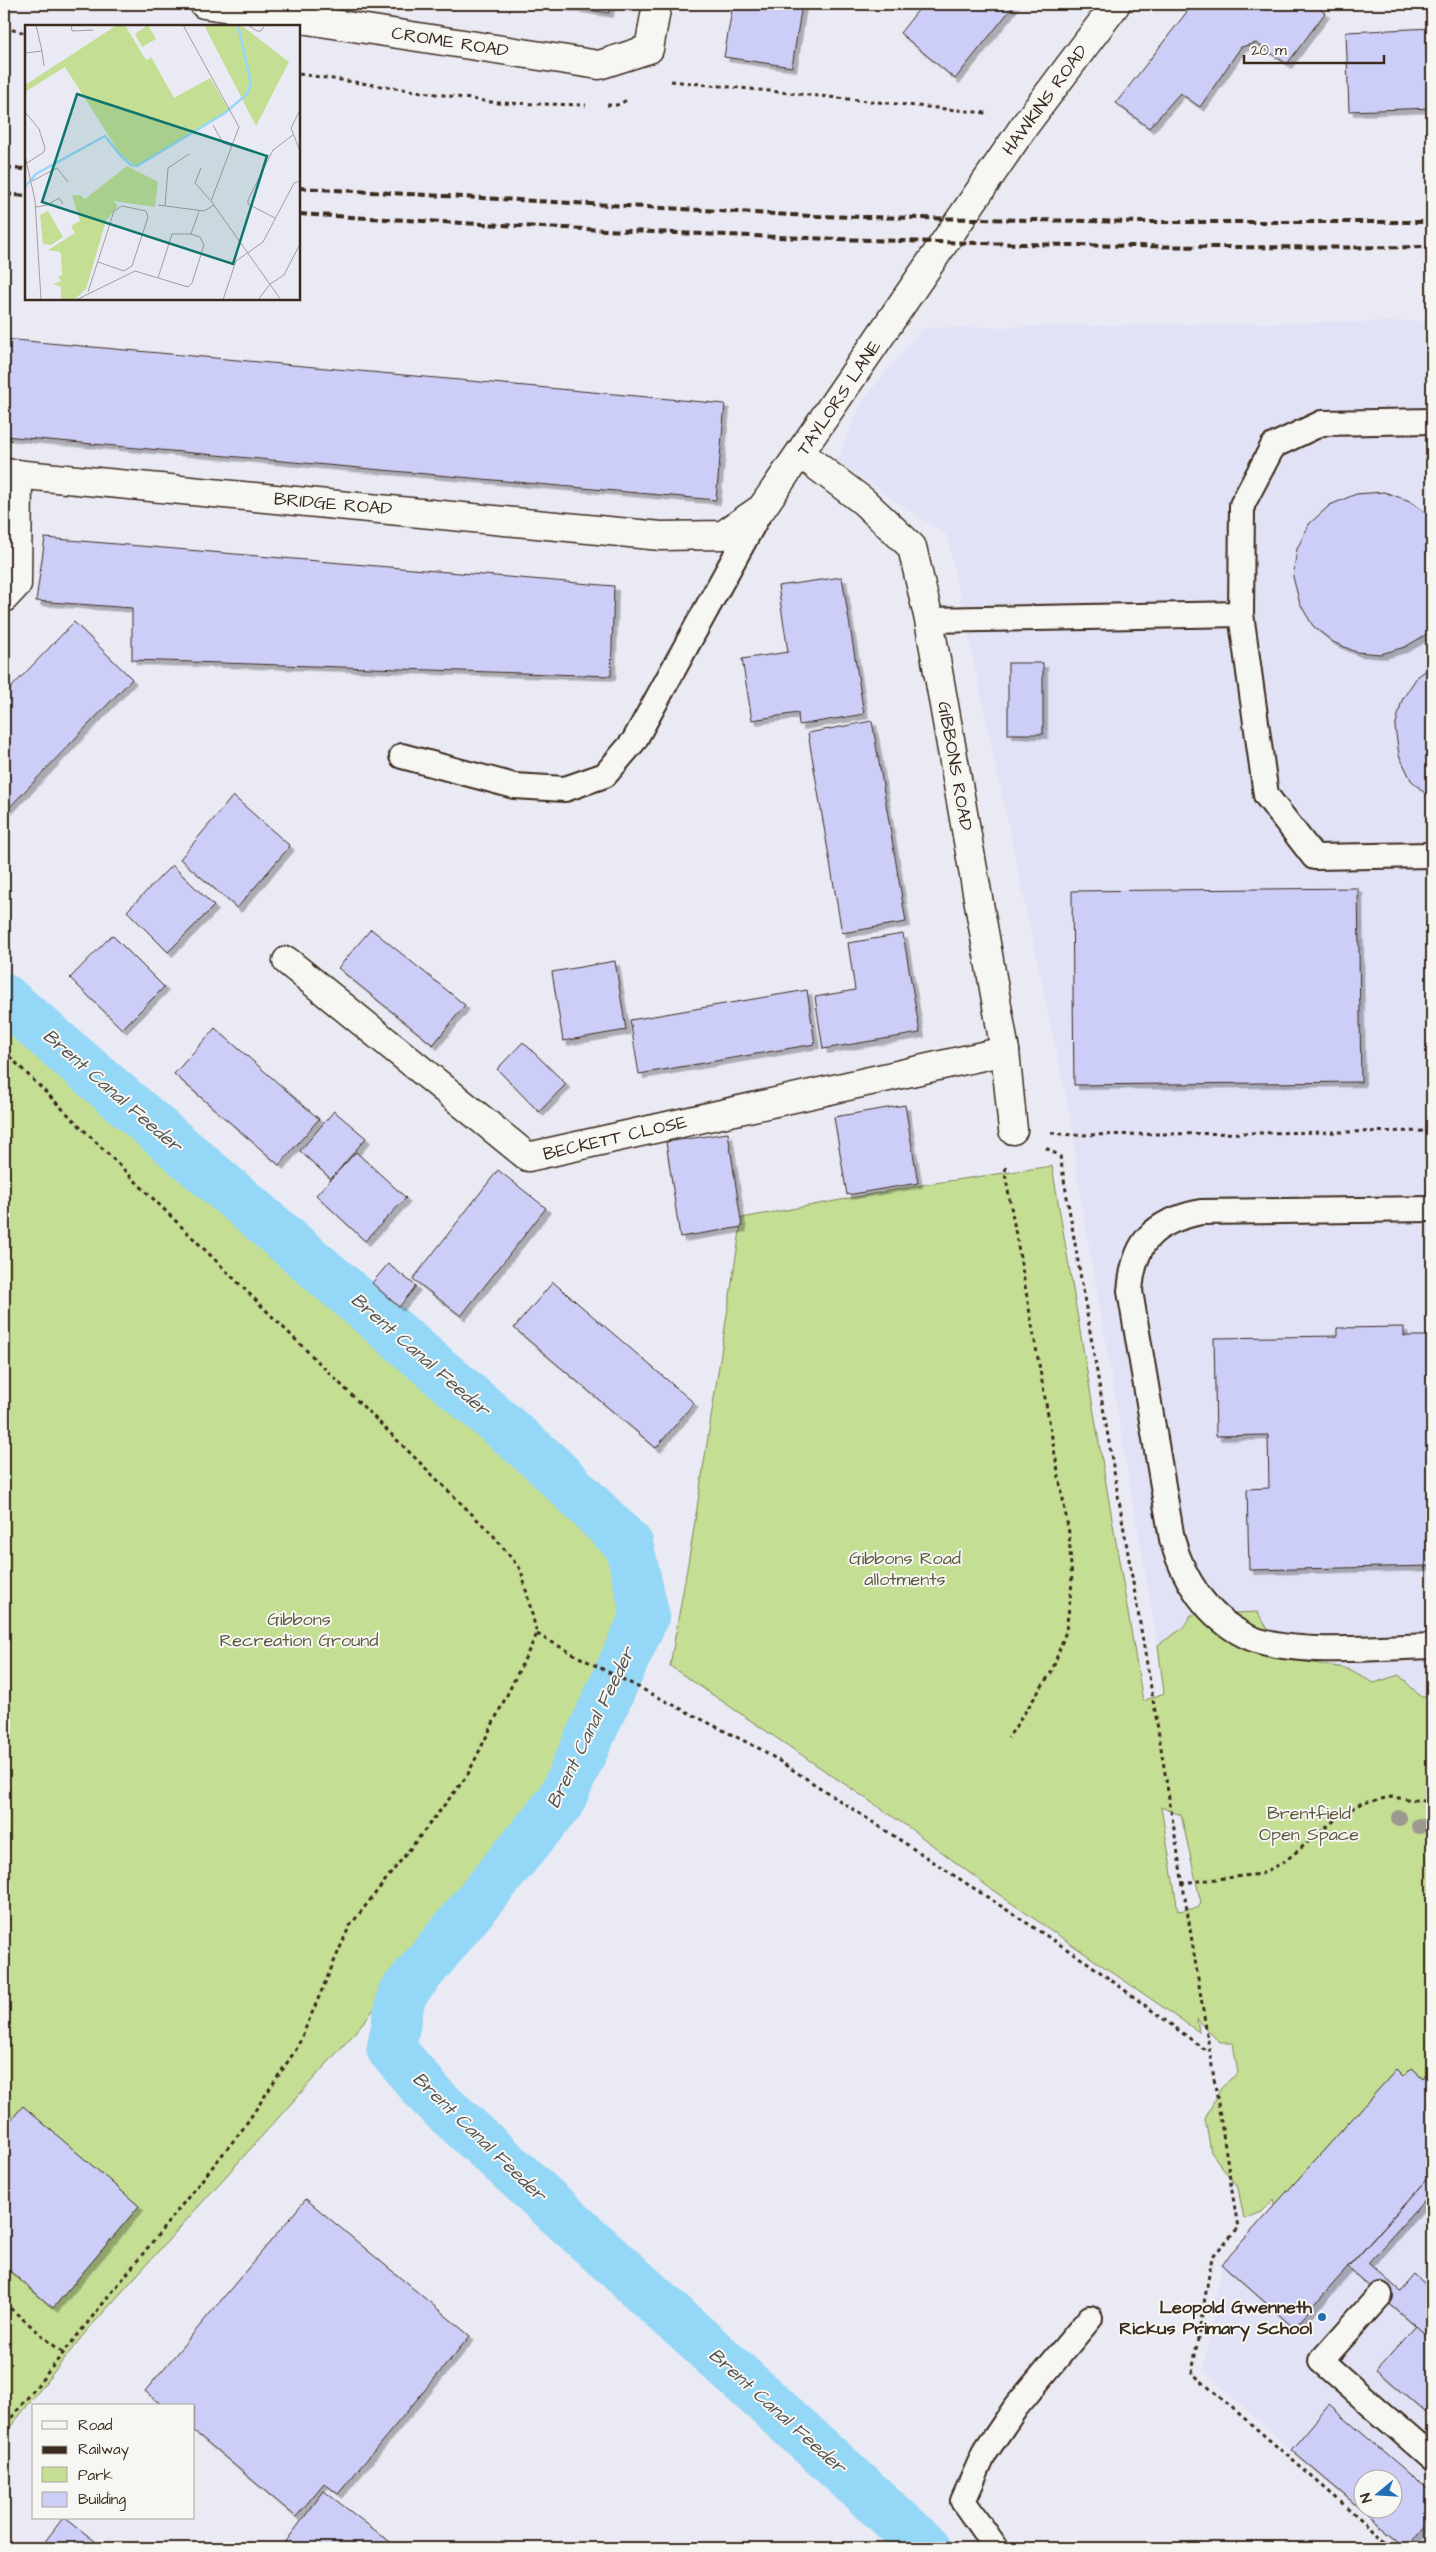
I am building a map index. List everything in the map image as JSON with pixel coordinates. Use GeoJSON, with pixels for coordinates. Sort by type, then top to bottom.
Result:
{"type":"FeatureCollection","features":[{"type":"Feature","properties":{"kind":"street","name":"CROME ROAD"},"geometry":{"type":"LineString","coordinates":[[204,4],[599,65],[649,49],[657,4]]}},
{"type":"Feature","properties":{"kind":"street","name":"HAWKINS ROAD"},"geometry":{"type":"LineString","coordinates":[[976,197],[1025,125],[1116,4]]}},
{"type":"Feature","properties":{"kind":"street","name":"TAYLORS LANE"},"geometry":{"type":"LineString","coordinates":[[661,536],[722,535],[762,508],[801,454],[976,197]]}},
{"type":"Feature","properties":{"kind":"street","name":"GIBBONS ROAD"},"geometry":{"type":"LineString","coordinates":[[801,454],[863,501],[912,547],[929,620],[1005,1051],[1013,1130]]}},
{"type":"Feature","properties":{"kind":"street","name":"BRIDGE ROAD"},"geometry":{"type":"LineString","coordinates":[[11,474],[661,536]]}},
{"type":"Feature","properties":{"kind":"street"},"geometry":{"type":"LineString","coordinates":[[4,598],[17,584],[11,474]]}},
{"type":"Feature","properties":{"kind":"street","name":"BECKETT CLOSE"},"geometry":{"type":"LineString","coordinates":[[287,961],[528,1157],[1005,1051]]}},
{"type":"Feature","properties":{"kind":"lane"},"geometry":{"type":"LineString","coordinates":[[1432,421],[1322,423],[1274,446],[1242,505],[1241,614],[1266,794],[1314,856],[1432,855]]}},
{"type":"Feature","properties":{"kind":"lane"},"geometry":{"type":"LineString","coordinates":[[402,756],[514,786],[565,788],[605,775],[634,741],[762,508]]}},
{"type":"Feature","properties":{"kind":"lane"},"geometry":{"type":"LineString","coordinates":[[929,620],[1241,614]]}},
{"type":"Feature","properties":{"kind":"lane"},"geometry":{"type":"LineString","coordinates":[[1432,1209],[1201,1212],[1176,1217],[1159,1226],[1146,1239],[1136,1255],[1130,1291],[1172,1539],[1179,1562],[1190,1585],[1200,1597],[1210,1608],[1238,1631],[1246,1636],[1270,1644],[1300,1648],[1432,1646]]}},
{"type":"Feature","properties":{"kind":"lane"},"geometry":{"type":"LineString","coordinates":[[1380,2295],[1321,2360],[1432,2458]]}},
{"type":"Feature","properties":{"kind":"lane"},"geometry":{"type":"LineString","coordinates":[[996,2548],[963,2501],[984,2454],[1016,2407],[1090,2318]]}},
{"type":"Feature","properties":{"kind":"path"},"geometry":{"type":"LineString","coordinates":[[4,28],[25,32]]}},
{"type":"Feature","properties":{"kind":"path"},"geometry":{"type":"LineString","coordinates":[[920,107],[991,113]]}},
{"type":"Feature","properties":{"kind":"path"},"geometry":{"type":"LineString","coordinates":[[4,1051],[493,1535],[521,1570],[537,1634],[467,1776],[349,1926],[297,2048],[242,2130],[4,2427]]}},
{"type":"Feature","properties":{"kind":"path"},"geometry":{"type":"LineString","coordinates":[[1013,1130],[1074,1135],[1432,1130]]}},
{"type":"Feature","properties":{"kind":"path"},"geometry":{"type":"LineString","coordinates":[[1008,1738],[1052,1671],[1066,1631],[1072,1583],[1069,1533],[1005,1173],[1013,1130]]}},
{"type":"Feature","properties":{"kind":"path"},"geometry":{"type":"LineString","coordinates":[[1013,1130],[1060,1156],[1156,1716],[1181,1883],[1238,2228],[1212,2257],[1192,2373],[1394,2548]]}},
{"type":"Feature","properties":{"kind":"path"},"geometry":{"type":"LineString","coordinates":[[537,1634],[764,1751],[1088,1963],[1209,2052]]}},
{"type":"Feature","properties":{"kind":"path"},"geometry":{"type":"LineString","coordinates":[[1181,1883],[1261,1874],[1284,1862],[1341,1815],[1362,1803],[1390,1796],[1432,1802]]}},
{"type":"Feature","properties":{"kind":"path"},"geometry":{"type":"LineString","coordinates":[[4,2303],[64,2354]]}},
{"type":"Feature","properties":{"kind":"shaded area"},"geometry":{"type":"Polygon","coordinates":[[[1432,321],[1432,1697],[1167,1700],[1076,1170],[1074,1135],[947,536],[837,461],[863,400],[922,328],[1432,321]]]}},
{"type":"Feature","properties":{"kind":"shaded area","name":"Leopold Gwenneth Rickus Primary School"},"geometry":{"type":"Polygon","coordinates":[[[1432,2049],[1432,2548],[1406,2548],[1373,2520],[1404,2520],[1404,2470],[1354,2470],[1354,2504],[1291,2450],[1203,2370],[1222,2264],[1396,2070],[1432,2049]]]}},
{"type":"Feature","properties":{"kind":"green space","name":"Gibbons Recreation Ground"},"geometry":{"type":"Polygon","coordinates":[[[4,981],[647,1538],[624,1628],[548,1798],[351,2037],[84,2334],[4,2435],[4,981]]]}},
{"type":"Feature","properties":{"kind":"green space","name":"Gibbons Road allotments"},"geometry":{"type":"Polygon","coordinates":[[[1052,1166],[1143,1701],[1164,1693],[1158,1645],[1183,1628],[1191,1615],[1257,1612],[1287,1659],[1345,1668],[1374,1683],[1399,1675],[1421,1697],[1432,1697],[1432,2067],[1423,2078],[1412,2068],[1276,2205],[1274,2199],[1262,2212],[1244,2219],[1238,2188],[1211,2152],[1205,2119],[1222,2086],[1238,2073],[1233,2043],[1220,2043],[1197,2019],[1199,2032],[991,1889],[911,1829],[670,1666],[692,1540],[742,1218],[928,1184],[1052,1166]],[[1161,1807],[1178,1911],[1198,1908],[1201,1903],[1181,1815],[1161,1807]]]}},
{"type":"Feature","properties":{"kind":"building"},"geometry":{"type":"Polygon","coordinates":[[[551,4],[610,4],[609,13],[551,4]]]}},
{"type":"Feature","properties":{"kind":"building"},"geometry":{"type":"Polygon","coordinates":[[[733,4],[802,4],[792,67],[724,57],[733,4]]]}},
{"type":"Feature","properties":{"kind":"building"},"geometry":{"type":"Polygon","coordinates":[[[923,4],[1015,4],[955,79],[900,33],[923,4]]]}},
{"type":"Feature","properties":{"kind":"building"},"geometry":{"type":"Polygon","coordinates":[[[1193,4],[1313,4],[1325,13],[1287,64],[1256,43],[1241,47],[1200,107],[1180,93],[1149,128],[1116,103],[1193,4]]]}},
{"type":"Feature","properties":{"kind":"building"},"geometry":{"type":"Polygon","coordinates":[[[1432,28],[1432,108],[1349,111],[1346,32],[1432,28]]]}},
{"type":"Feature","properties":{"kind":"building"},"geometry":{"type":"Polygon","coordinates":[[[4,339],[725,404],[716,500],[4,436],[4,339]]]}},
{"type":"Feature","properties":{"kind":"building"},"geometry":{"type":"Polygon","coordinates":[[[1384,492],[1410,501],[1432,517],[1432,628],[1427,634],[1405,647],[1381,654],[1356,652],[1333,642],[1313,626],[1300,604],[1293,577],[1297,549],[1309,524],[1330,505],[1356,494],[1384,492]]]}},
{"type":"Feature","properties":{"kind":"building"},"geometry":{"type":"Polygon","coordinates":[[[45,538],[614,586],[611,676],[132,660],[132,608],[36,601],[45,538]]]}},
{"type":"Feature","properties":{"kind":"building"},"geometry":{"type":"Polygon","coordinates":[[[842,577],[864,714],[799,725],[798,713],[752,720],[742,659],[788,652],[778,586],[842,577]]]}},
{"type":"Feature","properties":{"kind":"building"},"geometry":{"type":"Polygon","coordinates":[[[74,622],[132,679],[4,813],[4,695],[74,622]]]}},
{"type":"Feature","properties":{"kind":"building"},"geometry":{"type":"Polygon","coordinates":[[[1008,663],[1043,663],[1043,734],[1008,734],[1008,663]]]}},
{"type":"Feature","properties":{"kind":"building"},"geometry":{"type":"Polygon","coordinates":[[[1432,666],[1432,800],[1411,780],[1399,755],[1395,727],[1402,700],[1417,677],[1432,666]]]}},
{"type":"Feature","properties":{"kind":"building"},"geometry":{"type":"Polygon","coordinates":[[[872,721],[906,922],[842,933],[808,733],[872,721]]]}},
{"type":"Feature","properties":{"kind":"building"},"geometry":{"type":"Polygon","coordinates":[[[233,796],[290,846],[237,908],[180,859],[233,796]]]}},
{"type":"Feature","properties":{"kind":"building"},"geometry":{"type":"Polygon","coordinates":[[[172,865],[214,906],[168,952],[127,911],[172,865]]]}},
{"type":"Feature","properties":{"kind":"building"},"geometry":{"type":"Polygon","coordinates":[[[1358,888],[1361,1082],[1074,1085],[1072,891],[1358,888]]]}},
{"type":"Feature","properties":{"kind":"building"},"geometry":{"type":"Polygon","coordinates":[[[371,929],[465,1005],[433,1045],[338,968],[371,929]]]}},
{"type":"Feature","properties":{"kind":"building"},"geometry":{"type":"Polygon","coordinates":[[[903,934],[920,1033],[823,1049],[815,997],[855,990],[848,943],[903,934]]]}},
{"type":"Feature","properties":{"kind":"building"},"geometry":{"type":"Polygon","coordinates":[[[112,935],[164,987],[122,1029],[70,978],[112,935]]]}},
{"type":"Feature","properties":{"kind":"building"},"geometry":{"type":"Polygon","coordinates":[[[615,961],[626,1030],[563,1041],[552,972],[615,961]]]}},
{"type":"Feature","properties":{"kind":"building"},"geometry":{"type":"Polygon","coordinates":[[[807,990],[815,1044],[639,1074],[630,1020],[807,990]]]}},
{"type":"Feature","properties":{"kind":"building"},"geometry":{"type":"Polygon","coordinates":[[[215,1028],[319,1119],[279,1165],[174,1074],[215,1028]]]}},
{"type":"Feature","properties":{"kind":"building"},"geometry":{"type":"Polygon","coordinates":[[[523,1042],[566,1084],[539,1112],[497,1069],[523,1042]]]}},
{"type":"Feature","properties":{"kind":"building"},"geometry":{"type":"Polygon","coordinates":[[[905,1105],[918,1183],[847,1195],[834,1117],[905,1105]]]}},
{"type":"Feature","properties":{"kind":"building"},"geometry":{"type":"Polygon","coordinates":[[[334,1111],[366,1138],[331,1179],[300,1151],[334,1111]]]}},
{"type":"Feature","properties":{"kind":"building"},"geometry":{"type":"Polygon","coordinates":[[[728,1133],[742,1227],[680,1237],[666,1142],[728,1133]]]}},
{"type":"Feature","properties":{"kind":"building"},"geometry":{"type":"Polygon","coordinates":[[[356,1152],[406,1198],[365,1241],[316,1195],[356,1152]]]}},
{"type":"Feature","properties":{"kind":"building"},"geometry":{"type":"Polygon","coordinates":[[[498,1170],[546,1208],[461,1316],[413,1279],[498,1170]]]}},
{"type":"Feature","properties":{"kind":"building"},"geometry":{"type":"Polygon","coordinates":[[[388,1264],[416,1286],[399,1307],[372,1283],[388,1264]]]}},
{"type":"Feature","properties":{"kind":"building"},"geometry":{"type":"Polygon","coordinates":[[[553,1282],[694,1403],[656,1448],[514,1328],[553,1282]]]}},
{"type":"Feature","properties":{"kind":"building"},"geometry":{"type":"Polygon","coordinates":[[[1404,1327],[1404,1336],[1432,1336],[1432,1566],[1249,1570],[1247,1489],[1269,1488],[1268,1435],[1216,1436],[1214,1338],[1337,1336],[1337,1328],[1404,1327]]]}},
{"type":"Feature","properties":{"kind":"building"},"geometry":{"type":"Polygon","coordinates":[[[1432,2067],[1432,2173],[1294,2328],[1222,2264],[1396,2070],[1403,2077],[1412,2068],[1423,2078],[1432,2067]]]}},
{"type":"Feature","properties":{"kind":"building"},"geometry":{"type":"Polygon","coordinates":[[[23,2106],[139,2206],[53,2308],[4,2266],[4,2128],[23,2106]]]}},
{"type":"Feature","properties":{"kind":"building"},"geometry":{"type":"Polygon","coordinates":[[[1432,2173],[1432,2192],[1368,2263],[1400,2291],[1414,2275],[1432,2291],[1432,2329],[1427,2336],[1348,2268],[1432,2173]]]}},
{"type":"Feature","properties":{"kind":"building"},"geometry":{"type":"Polygon","coordinates":[[[306,2199],[470,2336],[338,2494],[324,2483],[296,2517],[195,2432],[195,2404],[161,2404],[145,2391],[306,2199]]]}},
{"type":"Feature","properties":{"kind":"building"},"geometry":{"type":"Polygon","coordinates":[[[1416,2326],[1427,2336],[1432,2329],[1432,2418],[1377,2370],[1416,2326]]]}},
{"type":"Feature","properties":{"kind":"building"},"geometry":{"type":"Polygon","coordinates":[[[1329,2405],[1432,2493],[1432,2518],[1407,2548],[1374,2520],[1404,2520],[1404,2470],[1354,2470],[1354,2503],[1291,2450],[1329,2405]]]}},
{"type":"Feature","properties":{"kind":"building"},"geometry":{"type":"Polygon","coordinates":[[[324,2491],[398,2548],[281,2548],[324,2491]]]}},
{"type":"Feature","properties":{"kind":"building"},"geometry":{"type":"Polygon","coordinates":[[[61,2520],[68,2520],[104,2548],[40,2548],[61,2520]]]}},
{"type":"Feature","properties":{"kind":"waterway","name":"Brent Canal Feeder"},"geometry":{"type":"LineString","coordinates":[[4,998],[545,1462],[629,1545],[645,1615],[560,1802],[402,1994],[391,2049],[433,2098],[927,2548]]}},
{"type":"Feature","properties":{"kind":"railway"},"geometry":{"type":"LineString","coordinates":[[4,168],[25,169]]}},
{"type":"Feature","properties":{"kind":"railway"},"geometry":{"type":"LineString","coordinates":[[300,188],[810,216],[1142,222],[1432,222]]}},
{"type":"Feature","properties":{"kind":"railway"},"geometry":{"type":"LineString","coordinates":[[4,194],[25,196]]}},
{"type":"Feature","properties":{"kind":"railway"},"geometry":{"type":"LineString","coordinates":[[300,214],[582,229],[865,240],[1149,246],[1432,247]]}},
{"type":"Feature","properties":{"kind":"place","name":"Leopold Gwenneth Rickus Primary School"},"geometry":{"type":"Point","coordinates":[1322,2317]}},
{"type":"Feature","properties":{"kind":"park label","name":"Brentfield Open Space"},"geometry":{"type":"Point","coordinates":[1309,1824]}}]}
